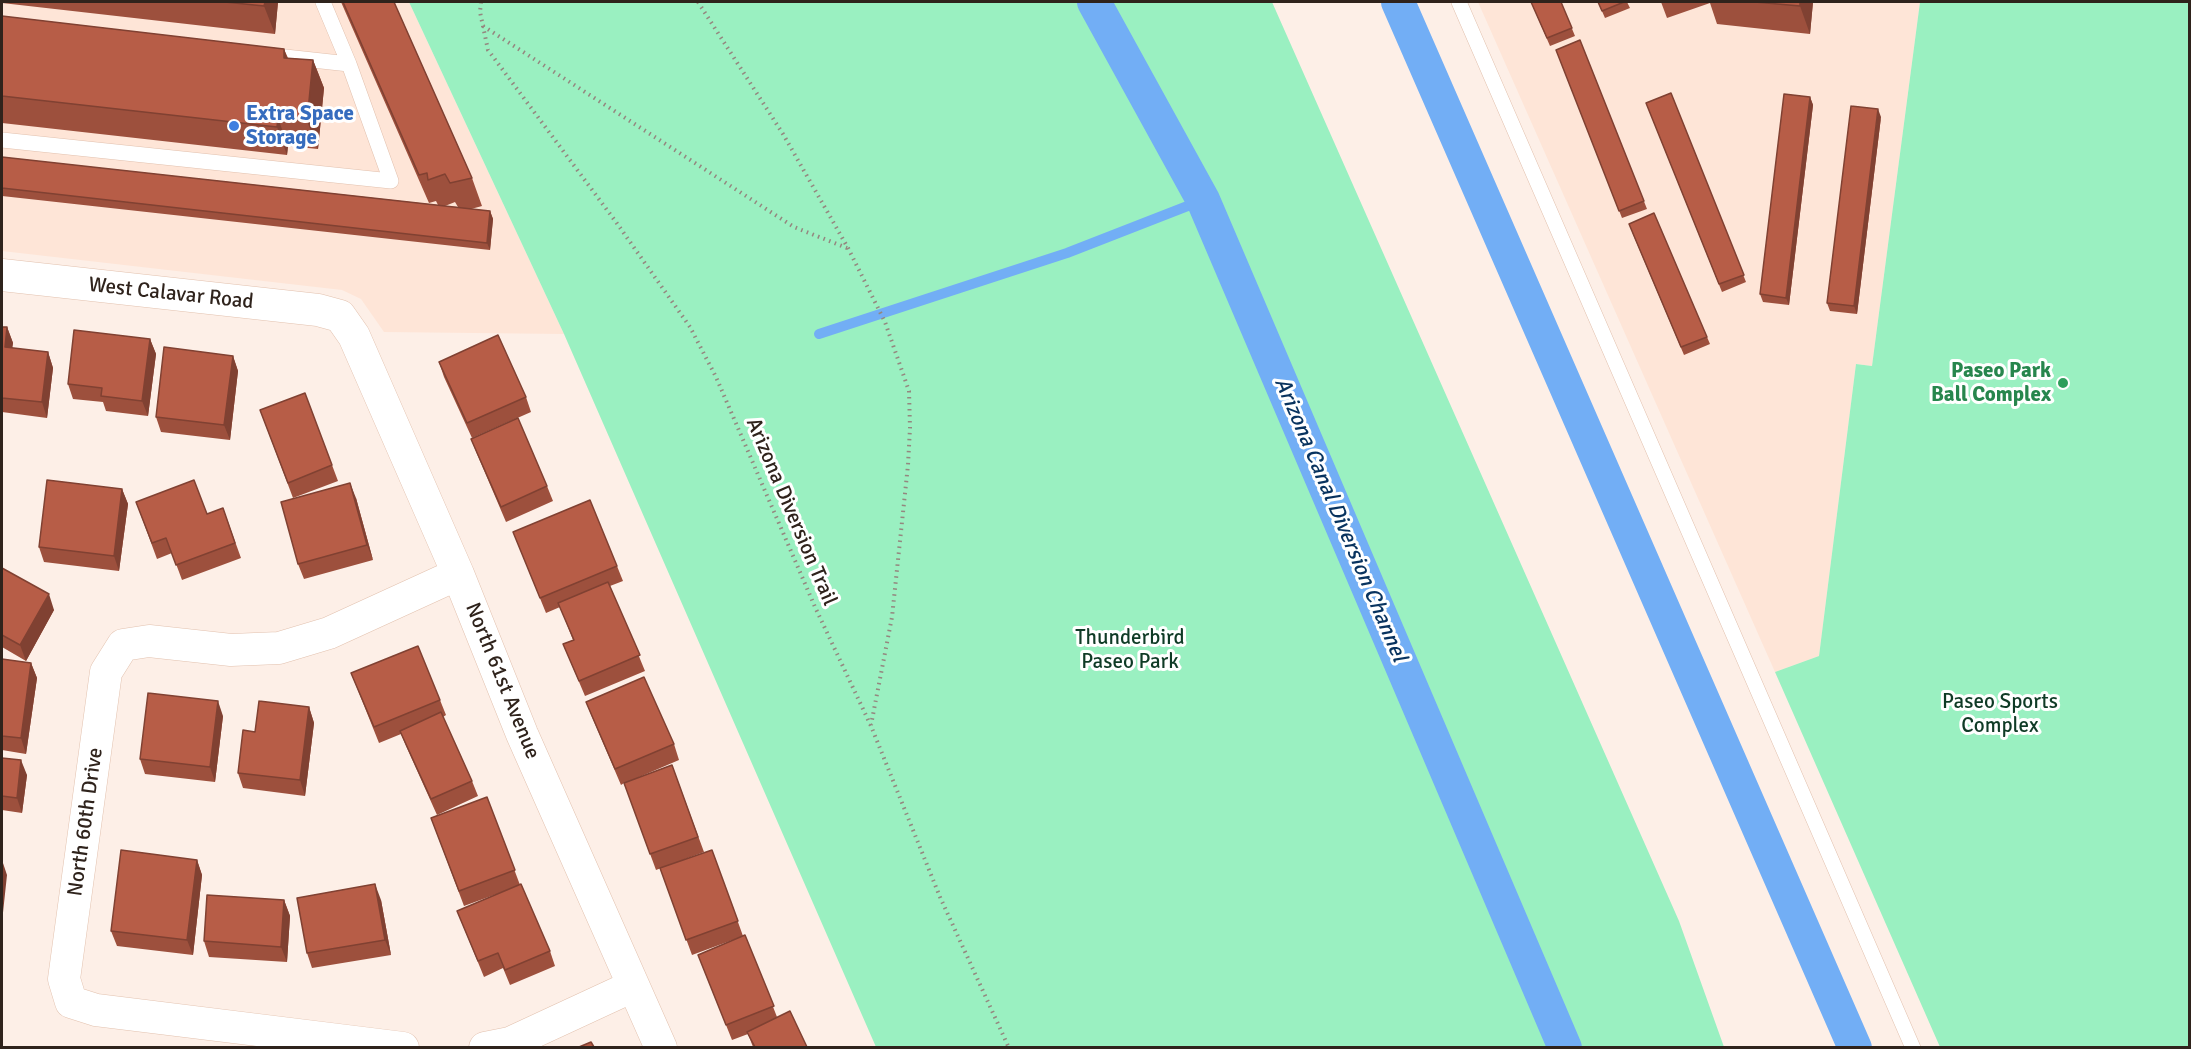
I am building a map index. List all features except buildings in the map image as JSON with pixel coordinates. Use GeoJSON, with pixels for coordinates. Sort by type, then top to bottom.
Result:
{"type":"FeatureCollection","features":[{"type":"Feature","properties":{"kind":"street","name":"West Calavar Road"},"geometry":{"type":"LineString","coordinates":[[2,275],[318,310],[340,316]]}},
{"type":"Feature","properties":{"kind":"street","name":"North 61st Avenue"},"geometry":{"type":"LineString","coordinates":[[340,316],[354,336],[458,574],[522,734],[661,1047]]}},
{"type":"Feature","properties":{"kind":"street","name":"North 60th Drive"},"geometry":{"type":"LineString","coordinates":[[403,1047],[96,1010],[70,1002],[64,979],[106,672],[123,645],[149,641],[231,650],[279,648],[328,633],[458,574]]}},
{"type":"Feature","properties":{"kind":"street"},"geometry":{"type":"LineString","coordinates":[[485,1047],[510,1043],[633,986]]}},
{"type":"Feature","properties":{"kind":"lane"},"geometry":{"type":"LineString","coordinates":[[2,140],[391,181],[349,64],[323,2]]}},
{"type":"Feature","properties":{"kind":"lane"},"geometry":{"type":"LineString","coordinates":[[1459,2],[1912,1047]]}},
{"type":"Feature","properties":{"kind":"lane"},"geometry":{"type":"LineString","coordinates":[[256,54],[349,64]]}},
{"type":"Feature","properties":{"kind":"path","name":"Arizona Diversion Trail"},"geometry":{"type":"LineString","coordinates":[[481,2],[480,12],[488,50],[616,222],[690,327],[716,377],[815,607],[871,726],[940,897],[1009,1047]]}},
{"type":"Feature","properties":{"kind":"path"},"geometry":{"type":"LineString","coordinates":[[698,2],[783,134],[848,248],[885,322],[909,391],[908,465],[892,617],[871,726]]}},
{"type":"Feature","properties":{"kind":"path"},"geometry":{"type":"LineString","coordinates":[[483,26],[794,227],[848,248]]}},
{"type":"Feature","properties":{"kind":"shaded area","name":"Extra Space Storage"},"geometry":{"type":"Polygon","coordinates":[[[2,2],[409,2],[564,334],[384,332],[361,299],[342,290],[2,251],[2,2]]]}},
{"type":"Feature","properties":{"kind":"shaded area"},"geometry":{"type":"Polygon","coordinates":[[[1478,2],[1920,2],[1872,366],[1856,364],[1819,656],[1775,672],[1478,2]]]}},
{"type":"Feature","properties":{"kind":"green space","name":"Thunderbird Paseo Park"},"geometry":{"type":"Polygon","coordinates":[[[409,2],[1272,2],[1679,921],[1724,1047],[876,1047],[564,334],[409,2]]]}},
{"type":"Feature","properties":{"kind":"green space","name":"Paseo Sports Complex"},"geometry":{"type":"Polygon","coordinates":[[[1920,2],[2189,2],[2189,1047],[1940,1047],[1775,672],[1819,656],[1856,364],[1872,366],[1920,2]]]}},
{"type":"Feature","properties":{"kind":"waterway","name":"Arizona Canal Diversion Channel"},"geometry":{"type":"LineString","coordinates":[[1094,2],[1203,200],[1565,1048]]}},
{"type":"Feature","properties":{"kind":"waterway"},"geometry":{"type":"LineString","coordinates":[[1398,2],[1855,1048]]}},
{"type":"Feature","properties":{"kind":"waterway"},"geometry":{"type":"LineString","coordinates":[[819,334],[1067,253],[1203,200]]}},
{"type":"Feature","properties":{"kind":"place","name":"Extra Space Storage"},"geometry":{"type":"Point","coordinates":[234,126]}},
{"type":"Feature","properties":{"kind":"place","name":"Paseo Park Ball Complex"},"geometry":{"type":"Point","coordinates":[2063,383]}}]}
